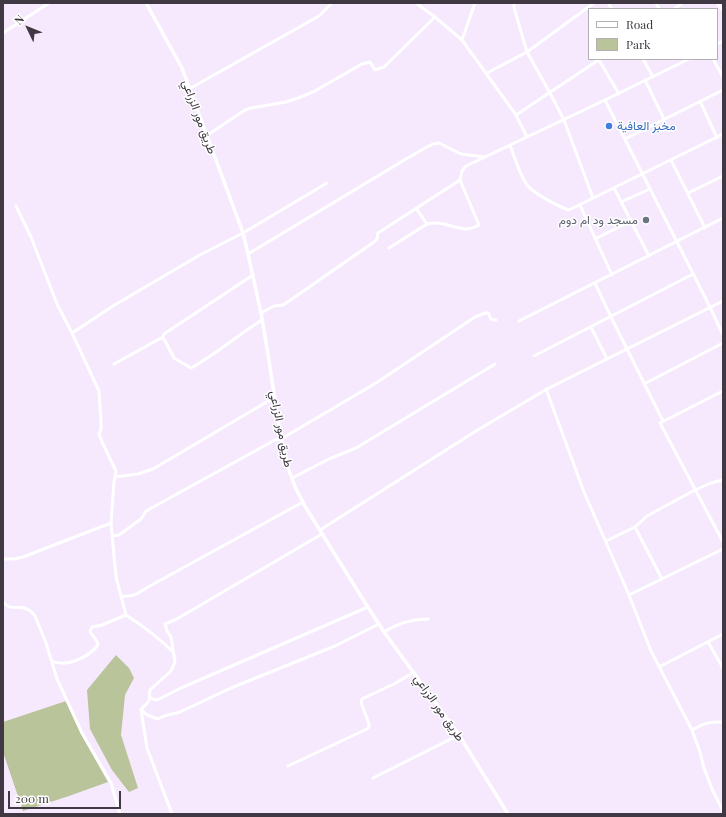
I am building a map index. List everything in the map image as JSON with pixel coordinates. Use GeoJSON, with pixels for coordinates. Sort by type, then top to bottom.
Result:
{"type":"FeatureCollection","features":[{"type":"Feature","properties":{"kind":"street"},"geometry":{"type":"LineString","coordinates":[[3,33],[49,3]]}},
{"type":"Feature","properties":{"kind":"street","name":"طريق مور الزراعي"},"geometry":{"type":"LineString","coordinates":[[146,3],[182,68],[243,233],[261,313],[281,439],[287,465],[292,478],[303,502],[384,632],[459,736],[508,814]]}},
{"type":"Feature","properties":{"kind":"street"},"geometry":{"type":"LineString","coordinates":[[189,89],[319,16],[332,3]]}},
{"type":"Feature","properties":{"kind":"street"},"geometry":{"type":"LineString","coordinates":[[416,3],[462,40],[516,115],[527,137]]}},
{"type":"Feature","properties":{"kind":"street"},"geometry":{"type":"LineString","coordinates":[[462,40],[476,3]]}},
{"type":"Feature","properties":{"kind":"street"},"geometry":{"type":"LineString","coordinates":[[514,3],[514,11],[527,52],[564,120],[593,198]]}},
{"type":"Feature","properties":{"kind":"street"},"geometry":{"type":"LineString","coordinates":[[487,73],[527,52],[594,3]]}},
{"type":"Feature","properties":{"kind":"street"},"geometry":{"type":"LineString","coordinates":[[719,4],[723,10]]}},
{"type":"Feature","properties":{"kind":"street"},"geometry":{"type":"LineString","coordinates":[[206,136],[245,110],[286,102],[298,98],[313,92],[362,64],[370,62],[375,70],[381,68],[435,17]]}},
{"type":"Feature","properties":{"kind":"street"},"geometry":{"type":"LineString","coordinates":[[516,115],[598,60]]}},
{"type":"Feature","properties":{"kind":"street"},"geometry":{"type":"LineString","coordinates":[[600,60],[619,94]]}},
{"type":"Feature","properties":{"kind":"street"},"geometry":{"type":"LineString","coordinates":[[644,60],[653,77]]}},
{"type":"Feature","properties":{"kind":"street"},"geometry":{"type":"LineString","coordinates":[[389,248],[427,224],[443,223],[467,229],[479,225],[460,180],[462,171],[466,166],[619,94],[687,60]]}},
{"type":"Feature","properties":{"kind":"street"},"geometry":{"type":"LineString","coordinates":[[714,60],[723,77]]}},
{"type":"Feature","properties":{"kind":"street"},"geometry":{"type":"LineString","coordinates":[[645,80],[664,119]]}},
{"type":"Feature","properties":{"kind":"street"},"geometry":{"type":"LineString","coordinates":[[625,139],[723,90]]}},
{"type":"Feature","properties":{"kind":"street"},"geometry":{"type":"LineString","coordinates":[[605,100],[723,334]]}},
{"type":"Feature","properties":{"kind":"street"},"geometry":{"type":"LineString","coordinates":[[700,101],[717,138]]}},
{"type":"Feature","properties":{"kind":"street"},"geometry":{"type":"LineString","coordinates":[[510,145],[520,173],[528,186],[559,206],[569,210],[723,134]]}},
{"type":"Feature","properties":{"kind":"street"},"geometry":{"type":"LineString","coordinates":[[248,254],[433,144],[439,143],[461,154],[485,157]]}},
{"type":"Feature","properties":{"kind":"street"},"geometry":{"type":"LineString","coordinates":[[671,160],[705,228]]}},
{"type":"Feature","properties":{"kind":"street"},"geometry":{"type":"LineString","coordinates":[[688,193],[723,176]]}},
{"type":"Feature","properties":{"kind":"street"},"geometry":{"type":"LineString","coordinates":[[261,313],[274,306],[283,305],[292,299],[374,242],[377,239],[378,233],[460,180]]}},
{"type":"Feature","properties":{"kind":"street"},"geometry":{"type":"LineString","coordinates":[[72,333],[113,306],[198,256],[243,233],[327,183]]}},
{"type":"Feature","properties":{"kind":"street"},"geometry":{"type":"LineString","coordinates":[[614,188],[649,256]]}},
{"type":"Feature","properties":{"kind":"street"},"geometry":{"type":"LineString","coordinates":[[621,202],[650,189]]}},
{"type":"Feature","properties":{"kind":"street"},"geometry":{"type":"LineString","coordinates":[[580,205],[612,275]]}},
{"type":"Feature","properties":{"kind":"street"},"geometry":{"type":"LineString","coordinates":[[16,206],[31,237],[57,304],[99,391],[101,421],[101,430],[99,434],[115,469],[111,522],[112,536],[116,577],[126,615],[145,627],[173,652]]}},
{"type":"Feature","properties":{"kind":"street"},"geometry":{"type":"LineString","coordinates":[[416,208],[427,224]]}},
{"type":"Feature","properties":{"kind":"street"},"geometry":{"type":"LineString","coordinates":[[519,321],[723,218]]}},
{"type":"Feature","properties":{"kind":"street"},"geometry":{"type":"LineString","coordinates":[[595,239],[631,221]]}},
{"type":"Feature","properties":{"kind":"street"},"geometry":{"type":"LineString","coordinates":[[534,356],[693,274]]}},
{"type":"Feature","properties":{"kind":"street"},"geometry":{"type":"LineString","coordinates":[[114,364],[163,337],[164,334],[253,275]]}},
{"type":"Feature","properties":{"kind":"street"},"geometry":{"type":"LineString","coordinates":[[595,283],[663,422]]}},
{"type":"Feature","properties":{"kind":"street"},"geometry":{"type":"LineString","coordinates":[[141,710],[150,698],[150,690],[170,671],[175,662],[173,642],[165,624],[175,620],[321,532],[476,432],[546,389],[723,301]]}},
{"type":"Feature","properties":{"kind":"street"},"geometry":{"type":"LineString","coordinates":[[112,536],[119,536],[141,519],[146,511],[275,440],[281,439],[376,383],[475,317],[485,312],[493,320],[496,320]]}},
{"type":"Feature","properties":{"kind":"street"},"geometry":{"type":"LineString","coordinates":[[163,337],[174,358],[191,368],[204,361],[262,320]]}},
{"type":"Feature","properties":{"kind":"street"},"geometry":{"type":"LineString","coordinates":[[592,327],[607,359]]}},
{"type":"Feature","properties":{"kind":"street"},"geometry":{"type":"LineString","coordinates":[[644,384],[723,343]]}},
{"type":"Feature","properties":{"kind":"street"},"geometry":{"type":"LineString","coordinates":[[292,478],[356,448],[495,364]]}},
{"type":"Feature","properties":{"kind":"street"},"geometry":{"type":"LineString","coordinates":[[546,389],[579,481],[629,595],[651,651],[692,730],[712,789],[723,811]]}},
{"type":"Feature","properties":{"kind":"street"},"geometry":{"type":"LineString","coordinates":[[723,391],[660,423],[723,542]]}},
{"type":"Feature","properties":{"kind":"street"},"geometry":{"type":"LineString","coordinates":[[115,477],[138,474],[153,469],[275,397]]}},
{"type":"Feature","properties":{"kind":"street"},"geometry":{"type":"LineString","coordinates":[[606,541],[635,527],[647,516],[695,490],[711,483],[723,480]]}},
{"type":"Feature","properties":{"kind":"street"},"geometry":{"type":"LineString","coordinates":[[121,596],[130,597],[134,595],[303,502]]}},
{"type":"Feature","properties":{"kind":"street"},"geometry":{"type":"LineString","coordinates":[[3,559],[24,557],[111,522]]}},
{"type":"Feature","properties":{"kind":"street"},"geometry":{"type":"LineString","coordinates":[[635,527],[662,579]]}},
{"type":"Feature","properties":{"kind":"street"},"geometry":{"type":"LineString","coordinates":[[629,595],[723,549]]}},
{"type":"Feature","properties":{"kind":"street"},"geometry":{"type":"LineString","coordinates":[[3,602],[10,608],[24,608],[32,612],[37,619],[57,679],[82,734],[111,783],[120,814]]}},
{"type":"Feature","properties":{"kind":"street"},"geometry":{"type":"LineString","coordinates":[[150,698],[157,700],[164,698],[181,688],[368,607]]}},
{"type":"Feature","properties":{"kind":"street"},"geometry":{"type":"LineString","coordinates":[[52,661],[56,664],[71,663],[85,656],[98,645],[98,642],[90,631],[92,627],[102,625],[126,615]]}},
{"type":"Feature","properties":{"kind":"street"},"geometry":{"type":"LineString","coordinates":[[384,632],[392,626],[412,619],[428,619]]}},
{"type":"Feature","properties":{"kind":"street"},"geometry":{"type":"LineString","coordinates":[[141,710],[158,719],[180,712],[231,688],[335,646],[379,624]]}},
{"type":"Feature","properties":{"kind":"street"},"geometry":{"type":"LineString","coordinates":[[659,667],[723,634]]}},
{"type":"Feature","properties":{"kind":"street"},"geometry":{"type":"LineString","coordinates":[[708,642],[723,668]]}},
{"type":"Feature","properties":{"kind":"street"},"geometry":{"type":"LineString","coordinates":[[288,766],[368,729],[369,724],[361,702],[362,700],[414,672]]}},
{"type":"Feature","properties":{"kind":"street"},"geometry":{"type":"LineString","coordinates":[[141,710],[147,748],[172,814]]}},
{"type":"Feature","properties":{"kind":"street"},"geometry":{"type":"LineString","coordinates":[[692,730],[707,722],[723,722]]}},
{"type":"Feature","properties":{"kind":"street"},"geometry":{"type":"LineString","coordinates":[[373,778],[459,736]]}},
{"type":"Feature","properties":{"kind":"green space"},"geometry":{"type":"Polygon","coordinates":[[[116,655],[129,668],[134,678],[125,695],[121,735],[138,788],[129,792],[112,770],[90,729],[87,690],[116,655]]]}},
{"type":"Feature","properties":{"kind":"green space"},"geometry":{"type":"Polygon","coordinates":[[[66,701],[81,734],[108,782],[23,811],[3,752],[3,722],[66,701]]]}},
{"type":"Feature","properties":{"kind":"place","name":"مخبز العافية"},"geometry":{"type":"Point","coordinates":[609,126]}},
{"type":"Feature","properties":{"kind":"place","name":"مسجد ود ام دوم"},"geometry":{"type":"Point","coordinates":[646,220]}}]}
